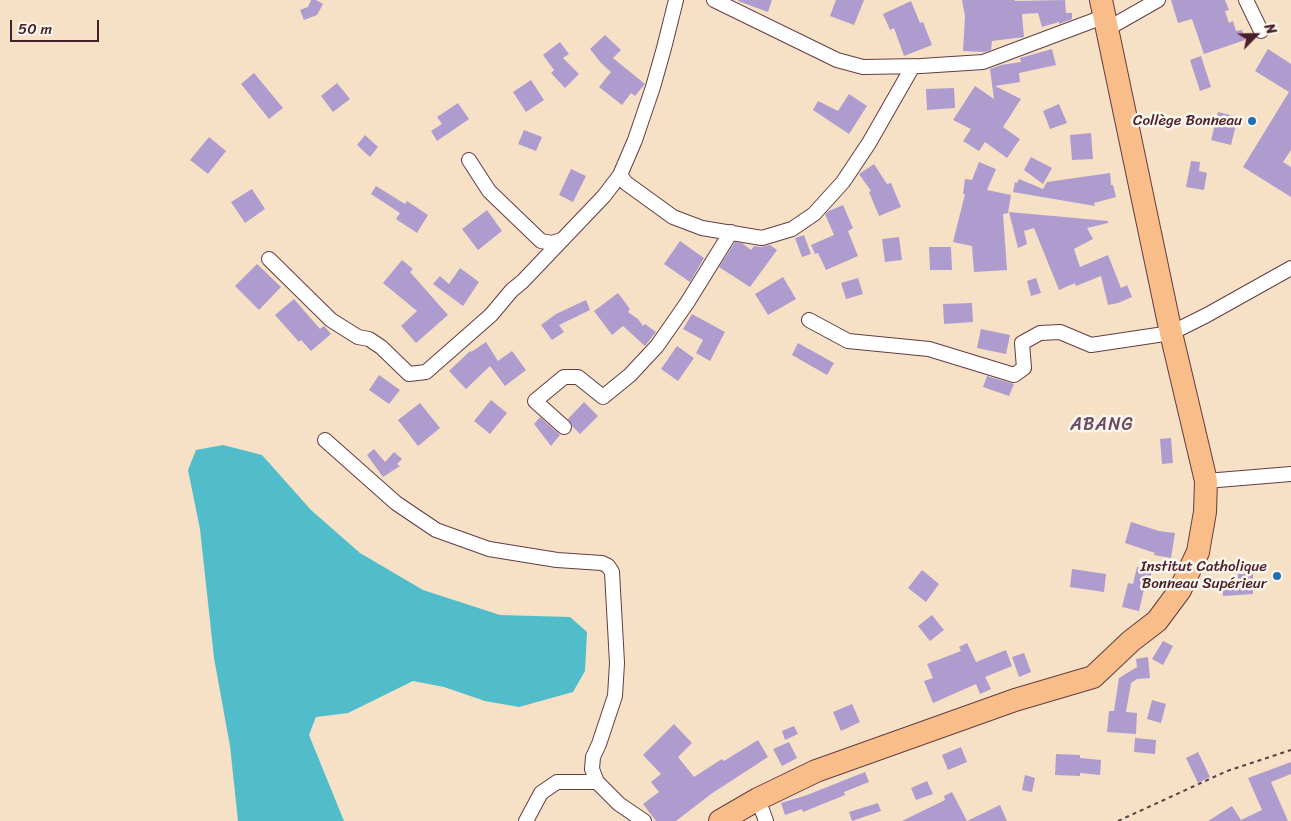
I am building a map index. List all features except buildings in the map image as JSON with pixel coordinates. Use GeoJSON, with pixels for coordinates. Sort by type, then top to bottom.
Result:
{"type":"FeatureCollection","features":[{"type":"Feature","properties":{"kind":"main road"},"geometry":{"type":"LineString","coordinates":[[720,821],[758,799],[816,771],[1015,700],[1093,677],[1131,641],[1157,621],[1180,590],[1198,552],[1205,512],[1206,481],[1171,333],[1104,15]]}},
{"type":"Feature","properties":{"kind":"street"},"geometry":{"type":"LineString","coordinates":[[269,259],[330,320],[358,337],[369,340],[381,347],[409,374],[426,372],[491,315],[512,290],[522,282],[604,196],[620,175],[635,140],[653,87],[676,0]]}},
{"type":"Feature","properties":{"kind":"street"},"geometry":{"type":"LineString","coordinates":[[714,0],[837,60],[863,67],[983,62],[1104,15],[1158,0]]}},
{"type":"Feature","properties":{"kind":"street"},"geometry":{"type":"LineString","coordinates":[[1246,0],[1261,31]]}},
{"type":"Feature","properties":{"kind":"street"},"geometry":{"type":"LineString","coordinates":[[620,175],[626,184],[673,217],[702,228],[762,238],[792,229],[814,214],[843,182],[869,143],[913,66]]}},
{"type":"Feature","properties":{"kind":"street"},"geometry":{"type":"LineString","coordinates":[[469,160],[489,191],[542,241],[552,243],[561,240]]}},
{"type":"Feature","properties":{"kind":"street"},"geometry":{"type":"LineString","coordinates":[[564,427],[534,401],[564,377],[578,378],[603,397],[630,375],[657,346],[687,303],[731,232]]}},
{"type":"Feature","properties":{"kind":"street"},"geometry":{"type":"LineString","coordinates":[[809,320],[848,341],[929,349],[1014,375],[1024,368],[1022,343],[1040,333],[1060,332],[1091,345],[1171,333],[1207,316],[1291,268]]}},
{"type":"Feature","properties":{"kind":"street"},"geometry":{"type":"LineString","coordinates":[[325,440],[396,503],[436,530],[489,549],[557,560],[602,563],[608,566],[612,572],[617,664],[616,696],[593,757],[592,768],[597,782],[619,804],[644,821]]}},
{"type":"Feature","properties":{"kind":"street"},"geometry":{"type":"LineString","coordinates":[[1206,481],[1291,474]]}},
{"type":"Feature","properties":{"kind":"street"},"geometry":{"type":"LineString","coordinates":[[526,821],[541,793],[557,782],[597,782]]}},
{"type":"Feature","properties":{"kind":"street"},"geometry":{"type":"LineString","coordinates":[[758,799],[766,821]]}},
{"type":"Feature","properties":{"kind":"path"},"geometry":{"type":"LineString","coordinates":[[1118,821],[1227,771],[1291,750]]}},
{"type":"Feature","properties":{"kind":"water"},"geometry":{"type":"Polygon","coordinates":[[[223,445],[262,455],[311,510],[360,553],[423,590],[500,615],[570,617],[587,632],[585,671],[573,692],[519,707],[485,701],[444,687],[413,681],[348,713],[316,717],[309,735],[344,821],[238,821],[230,746],[214,658],[200,529],[188,470],[196,450],[223,445]]]}},
{"type":"Feature","properties":{"kind":"place","name":"Collège Bonneau"},"geometry":{"type":"Point","coordinates":[1252,121]}},
{"type":"Feature","properties":{"kind":"place","name":"Institut Catholique Bonneau Supérieur"},"geometry":{"type":"Point","coordinates":[1277,576]}},
{"type":"Feature","properties":{"kind":"district","name":"ABANG"},"geometry":{"type":"Point","coordinates":[1102,425]}}]}
